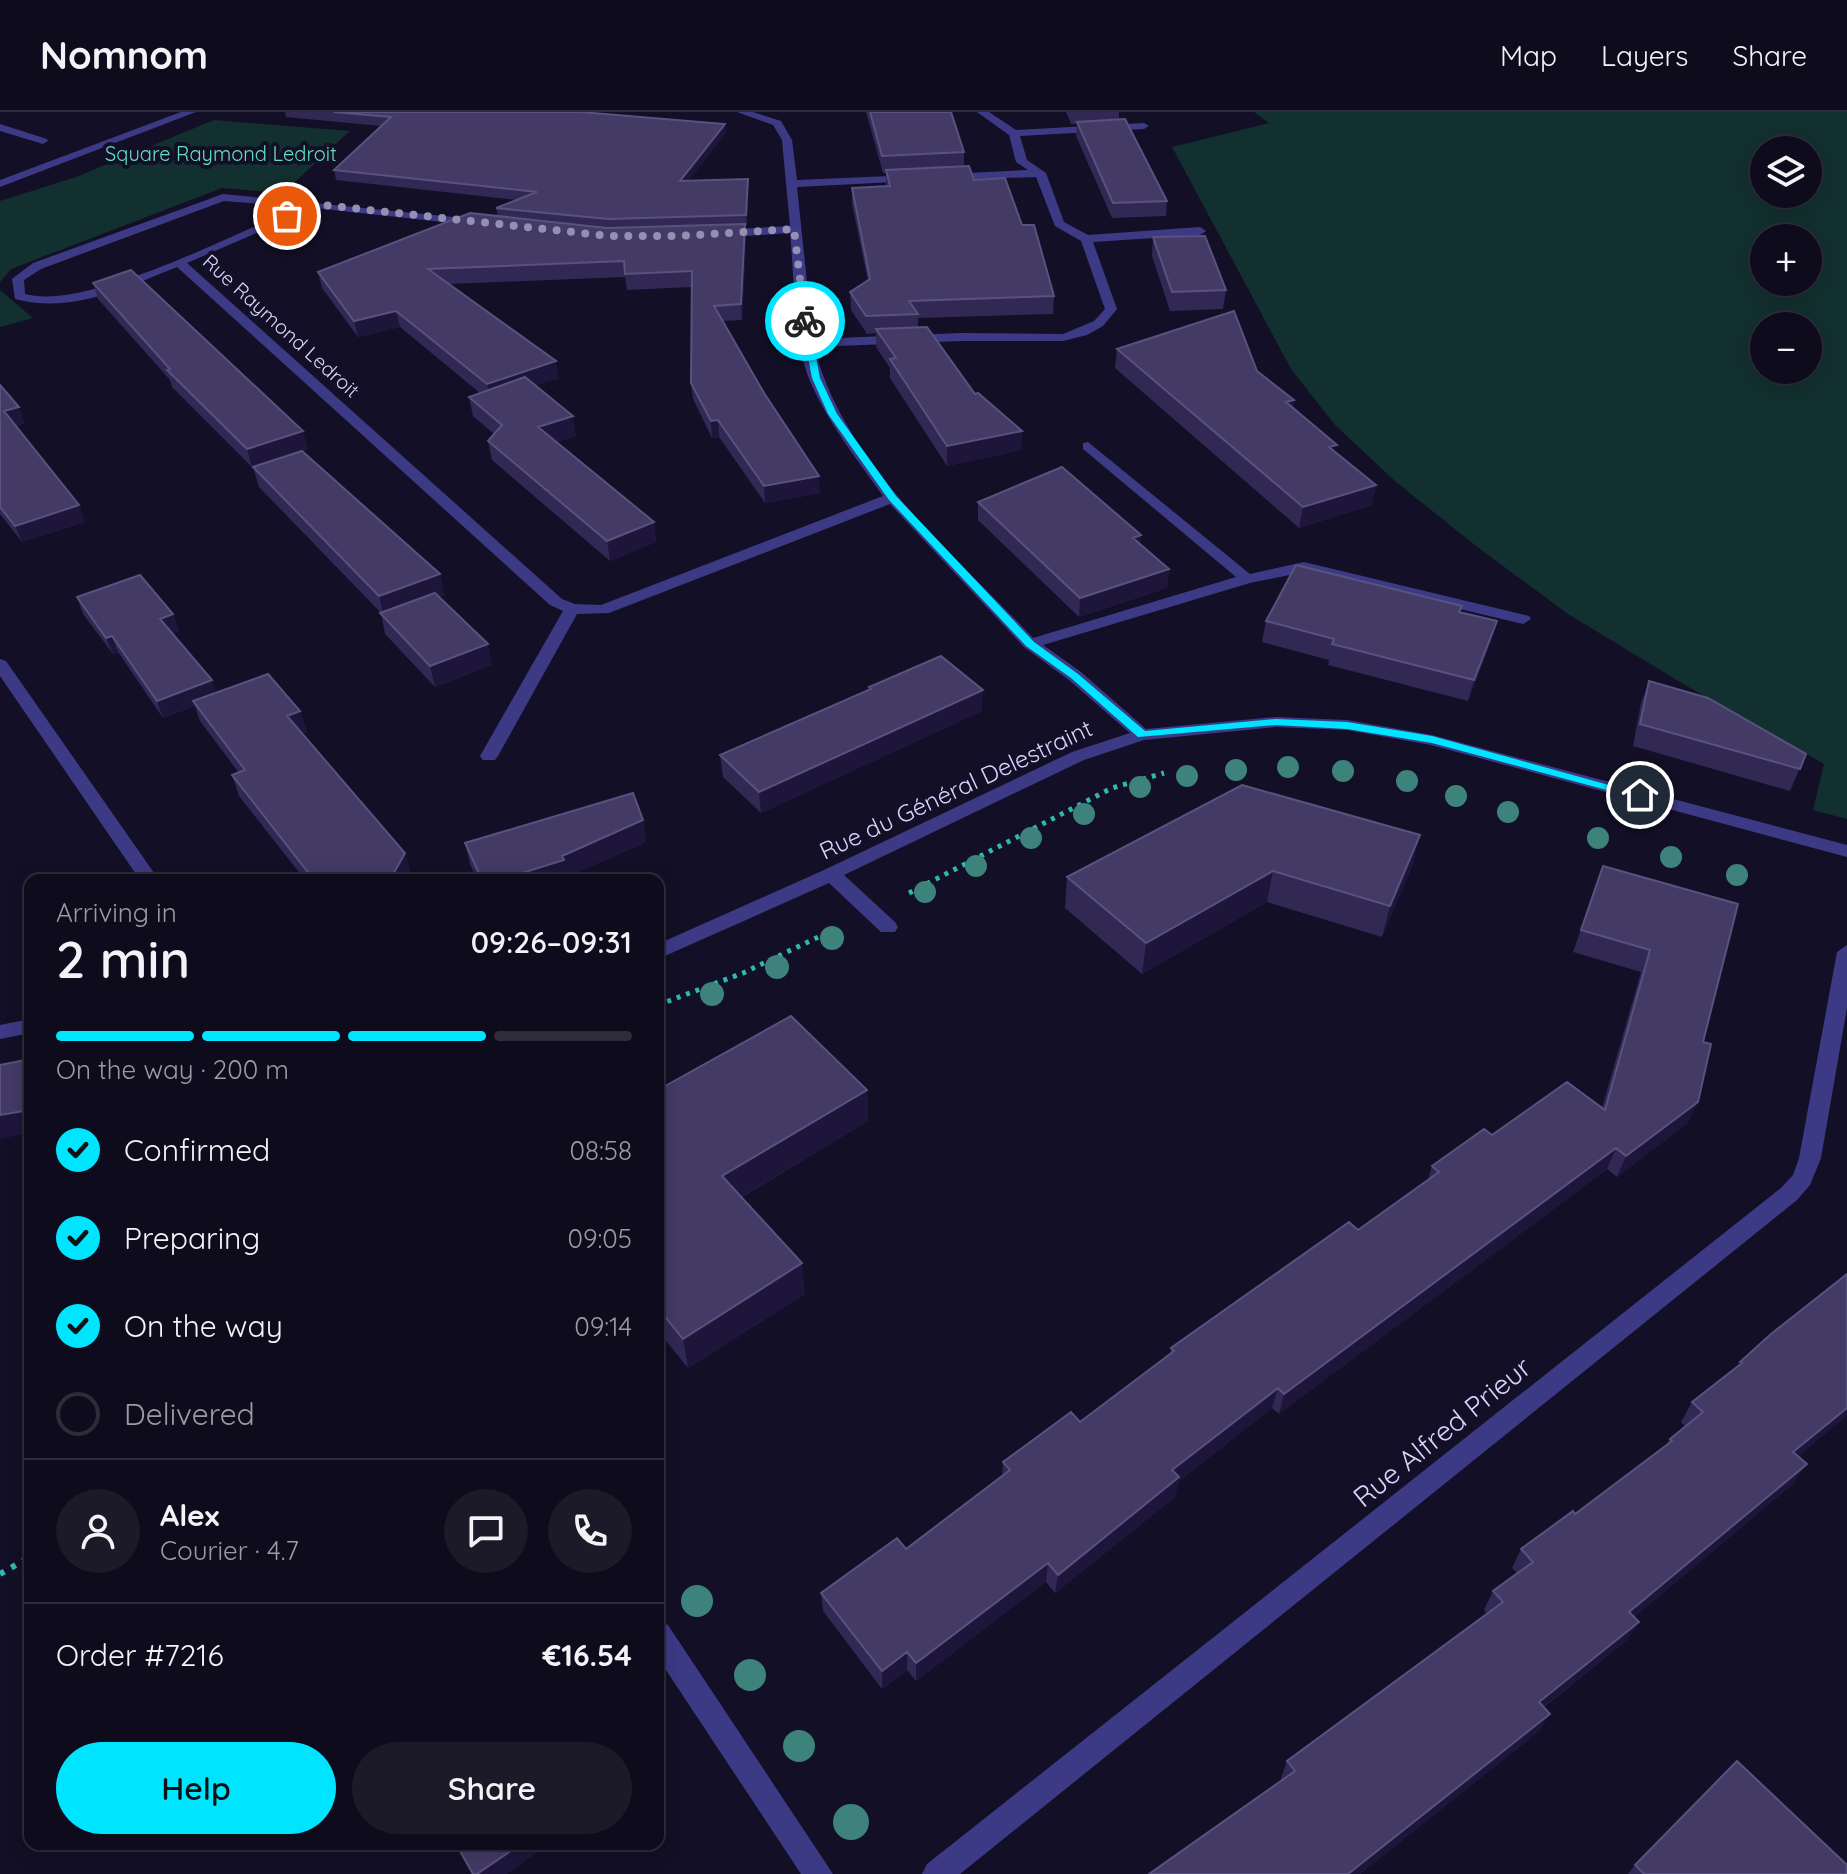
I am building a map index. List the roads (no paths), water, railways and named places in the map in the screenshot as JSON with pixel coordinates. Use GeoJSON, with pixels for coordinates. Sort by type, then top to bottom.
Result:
{"type":"FeatureCollection","features":[{"type":"Feature","properties":{"kind":"street"},"geometry":{"type":"LineString","coordinates":[[0,184],[191,112]]}},
{"type":"Feature","properties":{"kind":"street"},"geometry":{"type":"LineString","coordinates":[[742,112],[767,118],[783,129],[807,343],[816,378],[833,414],[892,498],[1030,644],[1075,676],[1142,735]]}},
{"type":"Feature","properties":{"kind":"street"},"geometry":{"type":"LineString","coordinates":[[982,112],[1014,133],[1144,126]]}},
{"type":"Feature","properties":{"kind":"street"},"geometry":{"type":"LineString","coordinates":[[0,127],[43,141]]}},
{"type":"Feature","properties":{"kind":"street"},"geometry":{"type":"LineString","coordinates":[[1014,133],[1022,162],[1040,173],[1059,224],[1086,239],[1200,231]]}},
{"type":"Feature","properties":{"kind":"street"},"geometry":{"type":"LineString","coordinates":[[790,184],[1040,173]]}},
{"type":"Feature","properties":{"kind":"street"},"geometry":{"type":"LineString","coordinates":[[179,262],[66,302],[33,302],[19,296],[18,279],[37,266],[223,197],[314,204]]}},
{"type":"Feature","properties":{"kind":"street","name":"Rue Raymond Ledroit"},"geometry":{"type":"LineString","coordinates":[[500,224],[314,204],[179,262],[556,602],[572,609]]}},
{"type":"Feature","properties":{"kind":"street"},"geometry":{"type":"LineString","coordinates":[[707,235],[794,229]]}},
{"type":"Feature","properties":{"kind":"street"},"geometry":{"type":"LineString","coordinates":[[807,343],[967,336],[1047,339],[1094,327],[1105,321],[1111,309],[1086,239]]}},
{"type":"Feature","properties":{"kind":"street"},"geometry":{"type":"LineString","coordinates":[[1088,446],[1247,579]]}},
{"type":"Feature","properties":{"kind":"street"},"geometry":{"type":"LineString","coordinates":[[489,756],[572,609],[603,610],[892,498]]}},
{"type":"Feature","properties":{"kind":"street"},"geometry":{"type":"LineString","coordinates":[[1030,644],[1247,579],[1304,567],[1523,619]]}},
{"type":"Feature","properties":{"kind":"street"},"geometry":{"type":"LineString","coordinates":[[0,664],[146,874]]}},
{"type":"Feature","properties":{"kind":"street","name":"Rue du Général Delestraint"},"geometry":{"type":"LineString","coordinates":[[664,949],[831,874],[1078,756],[1142,735],[1276,722],[1347,725],[1432,740],[1847,851]]}},
{"type":"Feature","properties":{"kind":"street"},"geometry":{"type":"LineString","coordinates":[[831,874],[888,927]]}},
{"type":"Feature","properties":{"kind":"street","name":"Rue Alfred Prieur"},"geometry":{"type":"LineString","coordinates":[[937,1874],[1789,1194],[1802,1179],[1810,1158],[1847,952]]}},
{"type":"Feature","properties":{"kind":"street"},"geometry":{"type":"LineString","coordinates":[[0,1032],[24,1027]]}},
{"type":"Feature","properties":{"kind":"street"},"geometry":{"type":"LineString","coordinates":[[664,1643],[818,1874]]}},
{"type":"Feature","properties":{"kind":"park label","name":"Square Raymond Ledroit"},"geometry":{"type":"Point","coordinates":[221,154]}}]}
